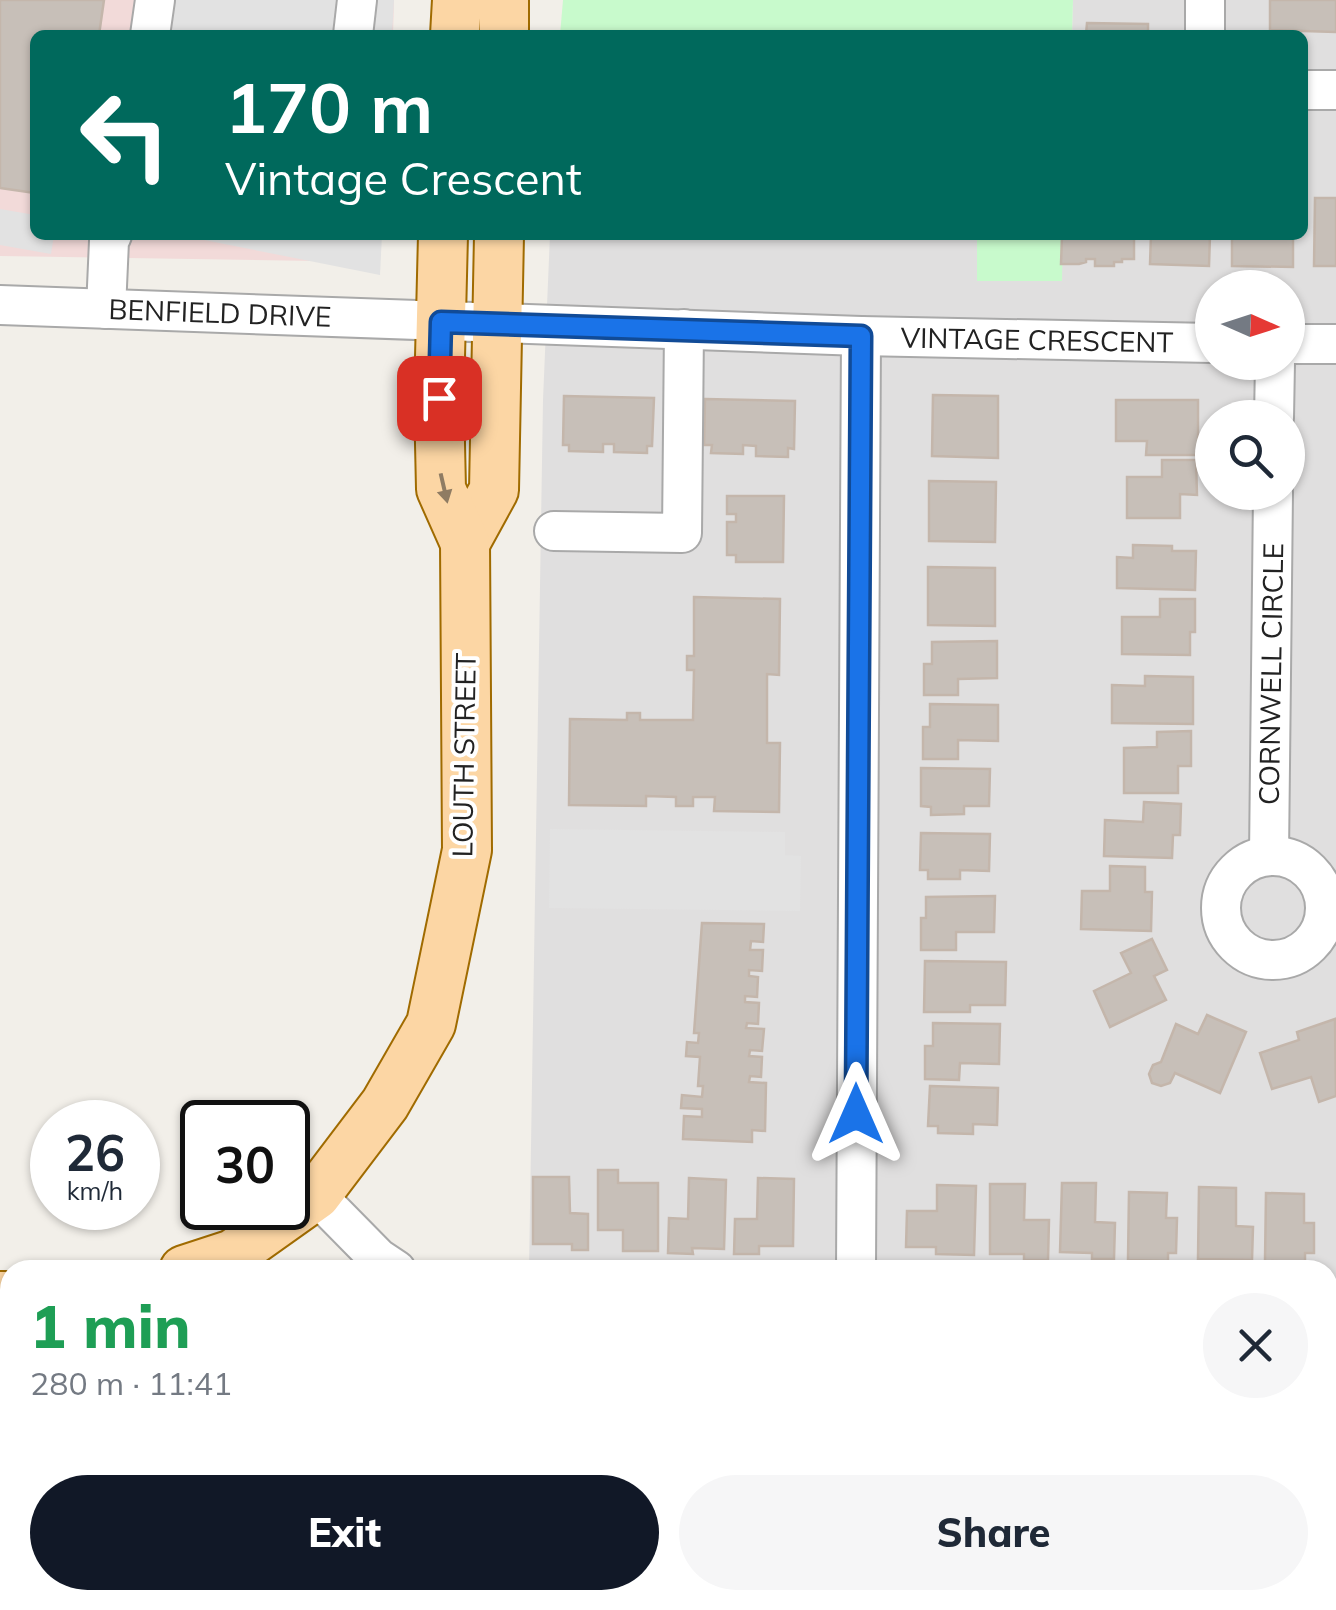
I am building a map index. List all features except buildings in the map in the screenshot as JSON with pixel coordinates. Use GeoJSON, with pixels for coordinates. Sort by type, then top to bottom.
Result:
{"type":"FeatureCollection","features":[{"type":"Feature","properties":{"kind":"main road"},"geometry":{"type":"LineString","coordinates":[[455,30],[458,0]]}},
{"type":"Feature","properties":{"kind":"main road"},"geometry":{"type":"LineString","coordinates":[[504,0],[504,30]]}},
{"type":"Feature","properties":{"kind":"main road","name":"LOUTH STREET"},"geometry":{"type":"LineString","coordinates":[[215,1260],[233,1254],[316,1194],[385,1104],[431,1024],[467,850],[464,543],[440,489],[443,240]]}},
{"type":"Feature","properties":{"kind":"main road"},"geometry":{"type":"LineString","coordinates":[[464,543],[494,490],[500,240]]}},
{"type":"Feature","properties":{"kind":"street"},"geometry":{"type":"LineString","coordinates":[[151,30],[154,0]]}},
{"type":"Feature","properties":{"kind":"street"},"geometry":{"type":"LineString","coordinates":[[353,30],[357,0]]}},
{"type":"Feature","properties":{"kind":"street"},"geometry":{"type":"LineString","coordinates":[[1205,30],[1206,0]]}},
{"type":"Feature","properties":{"kind":"street"},"geometry":{"type":"LineString","coordinates":[[1308,90],[1336,90]]}},
{"type":"Feature","properties":{"kind":"street"},"geometry":{"type":"LineString","coordinates":[[106,309],[112,240]]}},
{"type":"Feature","properties":{"kind":"street","name":"BENFIELD DRIVE"},"geometry":{"type":"LineString","coordinates":[[0,304],[441,322]]}},
{"type":"Feature","properties":{"kind":"street","name":"VINTAGE CRESCENT"},"geometry":{"type":"LineString","coordinates":[[441,322],[1195,343]]}},
{"type":"Feature","properties":{"kind":"street"},"geometry":{"type":"LineString","coordinates":[[554,531],[682,533],[684,329]]}},
{"type":"Feature","properties":{"kind":"street"},"geometry":{"type":"LineString","coordinates":[[856,1260],[861,336]]}},
{"type":"Feature","properties":{"kind":"street"},"geometry":{"type":"LineString","coordinates":[[1305,344],[1336,344]]}},
{"type":"Feature","properties":{"kind":"street","name":"CORNWELL CIRCLE"},"geometry":{"type":"LineString","coordinates":[[1268,856],[1273,510]]}},
{"type":"Feature","properties":{"kind":"street"},"geometry":{"type":"LineString","coordinates":[[316,1194],[381,1260]]}},
{"type":"Feature","properties":{"kind":"shaded area"},"geometry":{"type":"Polygon","coordinates":[[[0,0],[394,0],[393,30],[30,30],[30,240],[380,240],[378,262],[0,256],[0,0]]]}},
{"type":"Feature","properties":{"kind":"shaded area"},"geometry":{"type":"Polygon","coordinates":[[[164,0],[394,0],[392,30],[160,30],[164,0]]]}},
{"type":"Feature","properties":{"kind":"shaded area"},"geometry":{"type":"Polygon","coordinates":[[[1073,0],[1336,0],[1336,1260],[529,1260],[543,400],[550,240],[977,240],[977,281],[1054,240],[1308,240],[1308,30],[1072,30],[1073,0]]]}},
{"type":"Feature","properties":{"kind":"shaded area"},"geometry":{"type":"Polygon","coordinates":[[[0,209],[30,214],[30,240],[53,240],[51,254],[0,245],[0,209]]]}},
{"type":"Feature","properties":{"kind":"shaded area"},"geometry":{"type":"Polygon","coordinates":[[[204,240],[382,240],[380,275],[204,240]]]}},
{"type":"Feature","properties":{"kind":"shaded area"},"geometry":{"type":"Polygon","coordinates":[[[550,829],[785,832],[785,855],[801,856],[800,911],[549,908],[550,829]]]}},
{"type":"Feature","properties":{"kind":"green space"},"geometry":{"type":"Polygon","coordinates":[[[563,0],[1073,0],[1072,30],[560,30],[563,0]]]}},
{"type":"Feature","properties":{"kind":"green space"},"geometry":{"type":"Polygon","coordinates":[[[977,240],[1063,240],[1062,281],[977,281],[977,240]]]}},
{"type":"Feature","properties":{"kind":"route"},"geometry":{"type":"LineString","coordinates":[[439,398],[441,322],[861,336],[856,1114]]}}]}
